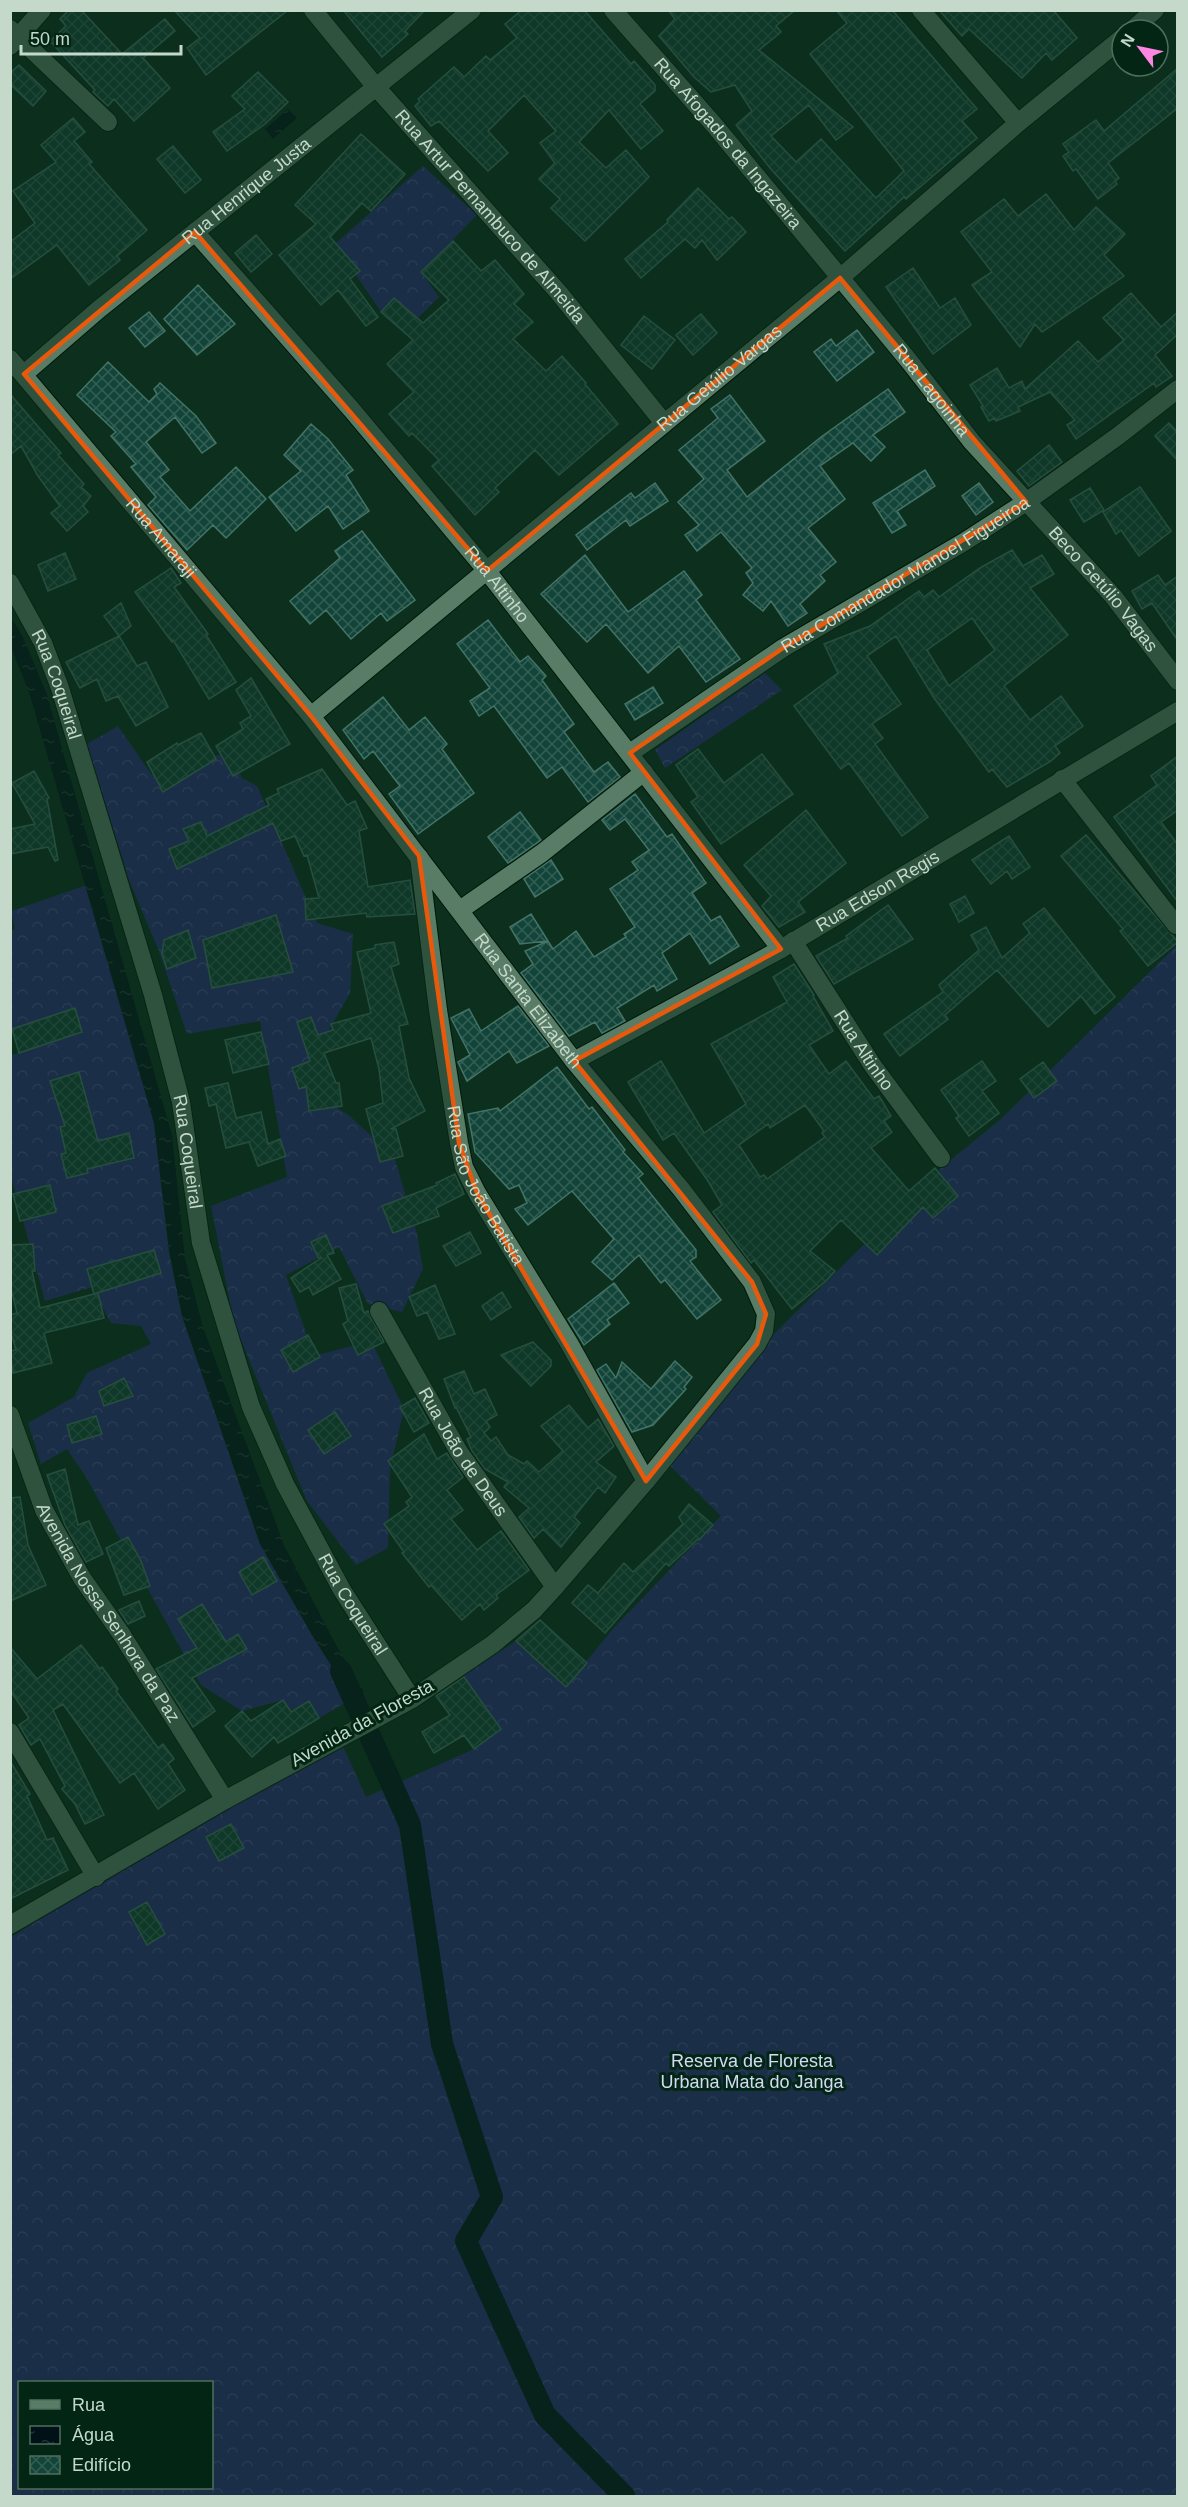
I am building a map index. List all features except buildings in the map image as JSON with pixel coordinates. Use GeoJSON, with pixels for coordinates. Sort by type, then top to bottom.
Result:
{"type":"FeatureCollection","features":[{"type":"Feature","properties":{"kind":"street"},"geometry":{"type":"LineString","coordinates":[[42,10],[13,37],[108,122]]}},
{"type":"Feature","properties":{"kind":"street","name":"Rua Artur Pernambuco de Almeida"},"geometry":{"type":"LineString","coordinates":[[313,10],[376,87],[559,293],[664,423]]}},
{"type":"Feature","properties":{"kind":"street","name":"Rua Henrique Justa"},"geometry":{"type":"LineString","coordinates":[[24,374],[98,310],[471,10]]}},
{"type":"Feature","properties":{"kind":"street","name":"Rua Afogados da Ingazeira"},"geometry":{"type":"LineString","coordinates":[[613,10],[716,126],[840,278]]}},
{"type":"Feature","properties":{"kind":"street"},"geometry":{"type":"LineString","coordinates":[[921,10],[1018,123]]}},
{"type":"Feature","properties":{"kind":"street","name":"Rua Getúlio Vargas"},"geometry":{"type":"LineString","coordinates":[[311,716],[840,278],[1018,123],[1110,48]]}},
{"type":"Feature","properties":{"kind":"street","name":"Rua Altinho"},"geometry":{"type":"LineString","coordinates":[[195,232],[343,400],[487,571],[644,772],[787,945],[941,1158]]}},
{"type":"Feature","properties":{"kind":"street","name":"Rua Lagoinha"},"geometry":{"type":"LineString","coordinates":[[840,278],[972,442],[1026,502]]}},
{"type":"Feature","properties":{"kind":"street","name":"Rua Amaraji"},"geometry":{"type":"LineString","coordinates":[[10,359],[311,716]]}},
{"type":"Feature","properties":{"kind":"street","name":"Rua Comandador Manoel Figueiroa"},"geometry":{"type":"LineString","coordinates":[[630,753],[783,648],[964,542],[1026,502],[1118,436],[1178,389]]}},
{"type":"Feature","properties":{"kind":"street","name":"Beco Getúlio Vagas"},"geometry":{"type":"LineString","coordinates":[[1026,502],[1113,596],[1178,681]]}},
{"type":"Feature","properties":{"kind":"street","name":"Rua Coqueiral"},"geometry":{"type":"LineString","coordinates":[[10,584],[43,642],[60,688],[153,995],[182,1102],[201,1243],[251,1407],[285,1484],[405,1703]]}},
{"type":"Feature","properties":{"kind":"street","name":"Rua Edson Regis"},"geometry":{"type":"LineString","coordinates":[[574,1061],[787,945],[1178,711]]}},
{"type":"Feature","properties":{"kind":"street","name":"Rua Santa Elizabeth"},"geometry":{"type":"LineString","coordinates":[[311,716],[460,910],[487,950],[574,1061],[681,1189],[752,1282]]}},
{"type":"Feature","properties":{"kind":"street"},"geometry":{"type":"LineString","coordinates":[[460,910],[542,853],[644,772]]}},
{"type":"Feature","properties":{"kind":"street"},"geometry":{"type":"LineString","coordinates":[[1062,779],[1176,925]]}},
{"type":"Feature","properties":{"kind":"street","name":"Rua São João Batista"},"geometry":{"type":"LineString","coordinates":[[419,856],[438,1010],[464,1167],[477,1193],[569,1343],[646,1481]]}},
{"type":"Feature","properties":{"kind":"street","name":"Avenida da Floresta"},"geometry":{"type":"LineString","coordinates":[[10,1925],[225,1800],[405,1703],[493,1644],[534,1610],[646,1481],[738,1369],[764,1331],[766,1314],[752,1282]]}},
{"type":"Feature","properties":{"kind":"street","name":"Rua João de Deus"},"geometry":{"type":"LineString","coordinates":[[379,1311],[459,1452],[555,1587]]}},
{"type":"Feature","properties":{"kind":"street","name":"Avenida Nossa Senhora da Paz"},"geometry":{"type":"LineString","coordinates":[[10,1416],[44,1510],[82,1578],[122,1635],[225,1800]]}},
{"type":"Feature","properties":{"kind":"street"},"geometry":{"type":"LineString","coordinates":[[10,1732],[96,1877]]}},
{"type":"Feature","properties":{"kind":"highlighted area"},"geometry":{"type":"Polygon","coordinates":[[[195,232],[487,571],[840,278],[1026,502],[783,648],[630,753],[781,949],[574,1061],[752,1282],[766,1314],[757,1344],[646,1481],[477,1193],[459,1143],[419,856],[311,716],[24,374],[195,232]]]}},
{"type":"Feature","properties":{"kind":"green space"},"geometry":{"type":"Polygon","coordinates":[[[423,166],[477,215],[421,272],[439,297],[418,318],[394,298],[381,312],[335,244],[423,166]]]}},
{"type":"Feature","properties":{"kind":"green space"},"geometry":{"type":"Polygon","coordinates":[[[765,673],[782,690],[665,768],[655,750],[765,673]]]}},
{"type":"Feature","properties":{"kind":"green space"},"geometry":{"type":"Polygon","coordinates":[[[118,726],[151,774],[229,752],[242,778],[257,786],[317,923],[353,934],[350,993],[312,1060],[311,1093],[347,1114],[394,1156],[417,1234],[423,1269],[402,1312],[368,1304],[339,1247],[286,1275],[314,1356],[371,1341],[404,1409],[390,1469],[388,1548],[356,1565],[307,1501],[234,1323],[211,1206],[287,1177],[260,1021],[187,1034],[159,951],[129,880],[87,744],[118,726]]]}},
{"type":"Feature","properties":{"kind":"green space"},"geometry":{"type":"Polygon","coordinates":[[[87,885],[154,1123],[169,1251],[182,1316],[260,1544],[352,1699],[319,1718],[310,1703],[290,1710],[283,1700],[242,1711],[201,1685],[86,1477],[67,1449],[41,1464],[28,1423],[74,1397],[87,1373],[151,1344],[141,1326],[111,1323],[92,1287],[45,1301],[11,1176],[11,1055],[19,1053],[11,1028],[10,931],[15,929],[11,911],[87,885]]]}},
{"type":"Feature","properties":{"kind":"green space","name":"Reserva de Floresta Urbana Mata do Janga"},"geometry":{"type":"Polygon","coordinates":[[[1177,945],[1177,2496],[11,2496],[11,1937],[175,1838],[343,1746],[366,1797],[474,1749],[501,1729],[463,1676],[516,1641],[566,1686],[613,1629],[721,1516],[670,1466],[767,1341],[941,1168],[1001,1119],[1177,945]]]}},
{"type":"Feature","properties":{"kind":"water"},"geometry":{"type":"Polygon","coordinates":[[[288,109],[297,118],[273,139],[265,129],[288,109]]]}},
{"type":"Feature","properties":{"kind":"water"},"geometry":{"type":"Polygon","coordinates":[[[10,616],[22,635],[46,692],[172,1135],[185,1258],[203,1327],[284,1545],[335,1643],[364,1692],[352,1699],[260,1544],[182,1316],[169,1251],[154,1123],[29,692],[11,648],[10,616]]]}},
{"type":"Feature","properties":{"kind":"waterway"},"geometry":{"type":"LineString","coordinates":[[341,1671],[410,1825],[442,2044],[492,2197],[466,2241],[545,2415],[624,2496]]}}]}
